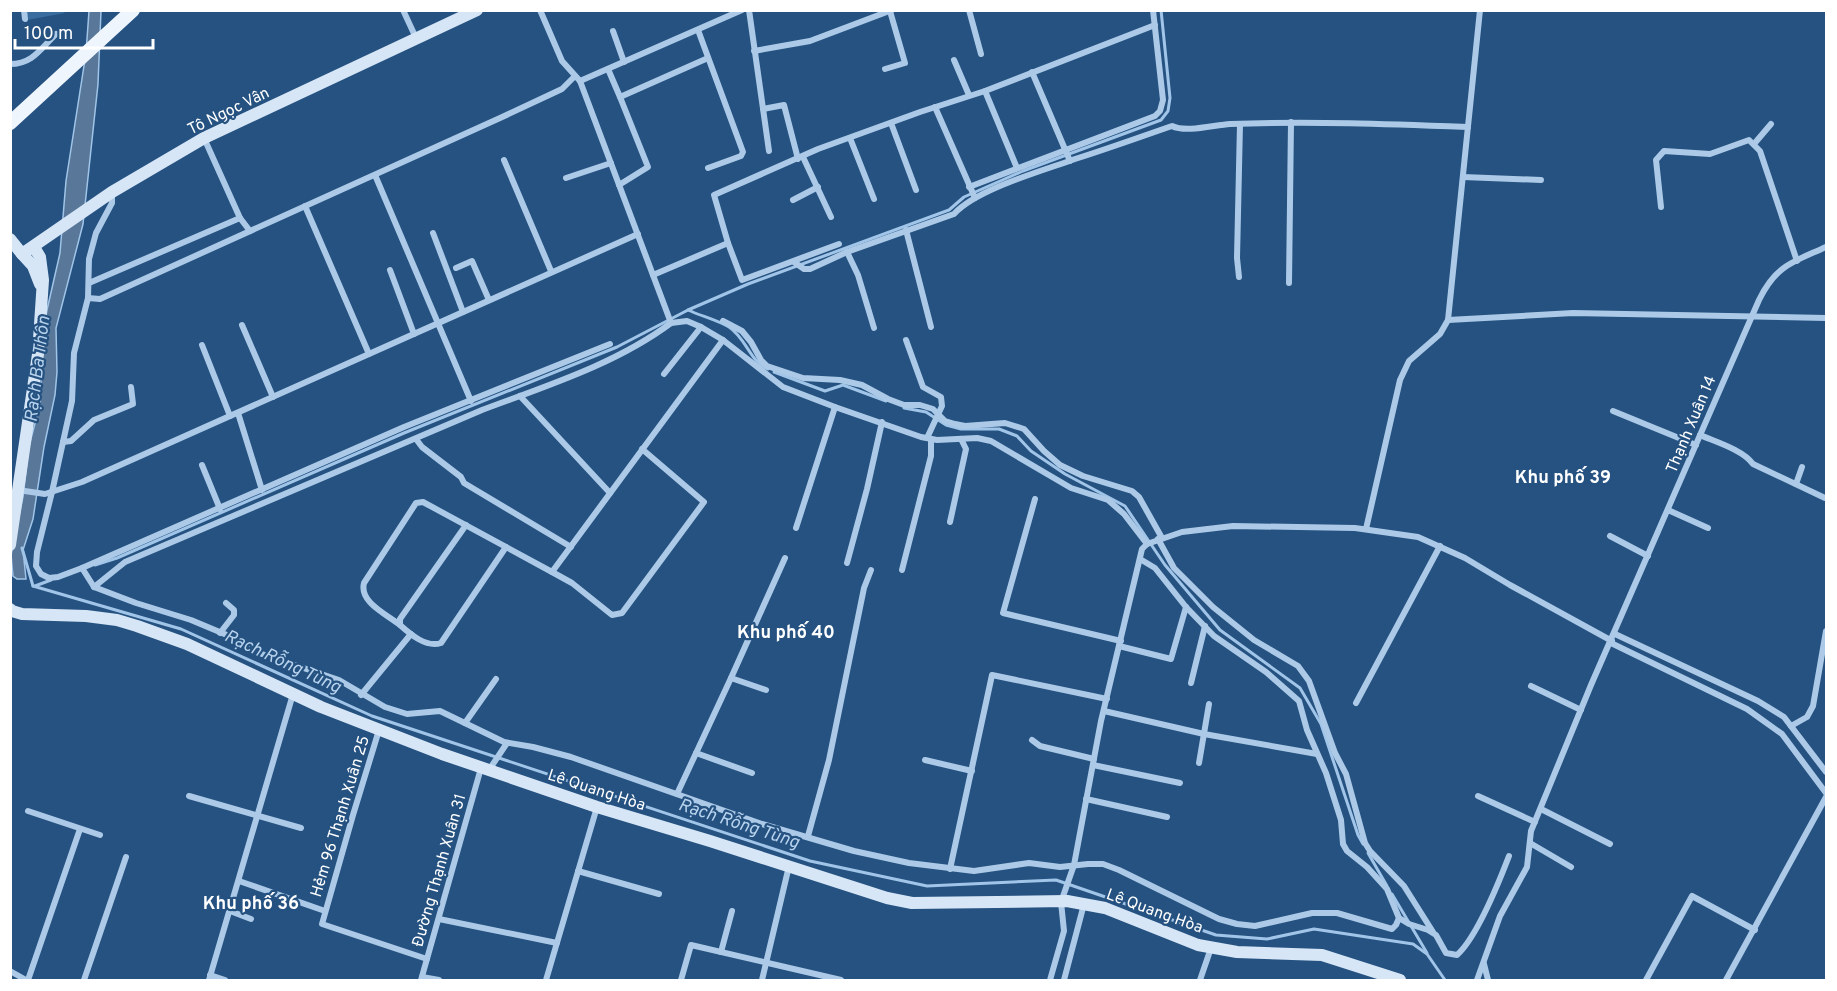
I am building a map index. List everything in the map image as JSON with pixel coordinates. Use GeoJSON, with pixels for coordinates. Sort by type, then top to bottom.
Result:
{"type":"FeatureCollection","features":[{"type":"Feature","properties":{"kind":"main road"},"geometry":{"type":"LineString","coordinates":[[10,123],[130,13]]}},
{"type":"Feature","properties":{"kind":"street"},"geometry":{"type":"LineString","coordinates":[[24,10],[25,18]]}},
{"type":"Feature","properties":{"kind":"street"},"geometry":{"type":"LineString","coordinates":[[403,10],[416,39]]}},
{"type":"Feature","properties":{"kind":"street","name":"Tô Ngọc Vân"},"geometry":{"type":"LineString","coordinates":[[15,248],[34,247],[112,192],[204,138],[477,10]]}},
{"type":"Feature","properties":{"kind":"street"},"geometry":{"type":"LineString","coordinates":[[540,10],[562,61],[580,81],[671,322]]}},
{"type":"Feature","properties":{"kind":"street"},"geometry":{"type":"LineString","coordinates":[[580,81],[742,10]]}},
{"type":"Feature","properties":{"kind":"street"},"geometry":{"type":"LineString","coordinates":[[749,10],[769,151]]}},
{"type":"Feature","properties":{"kind":"street"},"geometry":{"type":"LineString","coordinates":[[969,10],[981,54]]}},
{"type":"Feature","properties":{"kind":"street"},"geometry":{"type":"LineString","coordinates":[[795,263],[804,269],[810,269],[847,252],[954,214],[972,193],[1017,168],[1155,116],[1160,111],[1163,100],[1153,10]]}},
{"type":"Feature","properties":{"kind":"street"},"geometry":{"type":"LineString","coordinates":[[1366,529],[1400,380],[1409,361],[1440,334],[1448,320],[1480,10]]}},
{"type":"Feature","properties":{"kind":"street"},"geometry":{"type":"LineString","coordinates":[[754,51],[810,41],[891,11],[905,63],[885,69]]}},
{"type":"Feature","properties":{"kind":"street"},"geometry":{"type":"LineString","coordinates":[[839,244],[797,259],[795,263],[742,280],[714,195],[818,149],[935,106],[985,91],[1155,25]]}},
{"type":"Feature","properties":{"kind":"street"},"geometry":{"type":"LineString","coordinates":[[698,30],[743,152],[741,156],[708,168]]}},
{"type":"Feature","properties":{"kind":"street"},"geometry":{"type":"LineString","coordinates":[[613,31],[624,62]]}},
{"type":"Feature","properties":{"kind":"street"},"geometry":{"type":"LineString","coordinates":[[10,64],[24,62],[34,57],[56,34]]}},
{"type":"Feature","properties":{"kind":"street"},"geometry":{"type":"LineString","coordinates":[[620,97],[708,58]]}},
{"type":"Feature","properties":{"kind":"street"},"geometry":{"type":"LineString","coordinates":[[954,60],[969,95]]}},
{"type":"Feature","properties":{"kind":"street"},"geometry":{"type":"LineString","coordinates":[[608,69],[648,167],[619,185]]}},
{"type":"Feature","properties":{"kind":"street"},"geometry":{"type":"LineString","coordinates":[[1032,72],[1070,161]]}},
{"type":"Feature","properties":{"kind":"street"},"geometry":{"type":"LineString","coordinates":[[88,298],[100,299],[375,175],[562,88],[575,76]]}},
{"type":"Feature","properties":{"kind":"street"},"geometry":{"type":"LineString","coordinates":[[985,91],[1017,168]]}},
{"type":"Feature","properties":{"kind":"street"},"geometry":{"type":"LineString","coordinates":[[763,109],[784,105],[800,158],[818,187],[831,217]]}},
{"type":"Feature","properties":{"kind":"street"},"geometry":{"type":"LineString","coordinates":[[935,106],[972,193]]}},
{"type":"Feature","properties":{"kind":"street"},"geometry":{"type":"LineString","coordinates":[[972,193],[1172,126],[1178,129],[1291,122],[1468,127]]}},
{"type":"Feature","properties":{"kind":"street"},"geometry":{"type":"LineString","coordinates":[[1289,283],[1291,122]]}},
{"type":"Feature","properties":{"kind":"street"},"geometry":{"type":"LineString","coordinates":[[891,123],[916,190]]}},
{"type":"Feature","properties":{"kind":"street"},"geometry":{"type":"LineString","coordinates":[[1239,277],[1237,258],[1240,124]]}},
{"type":"Feature","properties":{"kind":"street"},"geometry":{"type":"LineString","coordinates":[[1754,144],[1771,124]]}},
{"type":"Feature","properties":{"kind":"street"},"geometry":{"type":"LineString","coordinates":[[204,138],[241,218],[250,230]]}},
{"type":"Feature","properties":{"kind":"street"},"geometry":{"type":"LineString","coordinates":[[850,138],[874,199]]}},
{"type":"Feature","properties":{"kind":"street"},"geometry":{"type":"LineString","coordinates":[[1661,207],[1656,160],[1664,151],[1710,154],[1749,140],[1760,151],[1797,261]]}},
{"type":"Feature","properties":{"kind":"street"},"geometry":{"type":"LineString","coordinates":[[504,160],[551,271]]}},
{"type":"Feature","properties":{"kind":"street"},"geometry":{"type":"LineString","coordinates":[[566,178],[610,164]]}},
{"type":"Feature","properties":{"kind":"street"},"geometry":{"type":"LineString","coordinates":[[375,175],[471,401]]}},
{"type":"Feature","properties":{"kind":"street"},"geometry":{"type":"LineString","coordinates":[[1463,177],[1541,180]]}},
{"type":"Feature","properties":{"kind":"street"},"geometry":{"type":"LineString","coordinates":[[793,200],[818,187]]}},
{"type":"Feature","properties":{"kind":"street"},"geometry":{"type":"LineString","coordinates":[[112,192],[112,203],[96,233],[89,259],[88,298],[74,353],[72,401],[37,552],[36,566],[41,574],[49,578],[82,568],[404,427],[471,401],[514,392],[602,363],[655,335],[671,322],[687,321],[723,340],[783,387],[929,438],[937,440],[977,438],[991,441],[1071,488],[1108,500],[1124,514],[1147,544]]}},
{"type":"Feature","properties":{"kind":"street"},"geometry":{"type":"LineString","coordinates":[[305,206],[369,354]]}},
{"type":"Feature","properties":{"kind":"street"},"geometry":{"type":"LineString","coordinates":[[89,282],[241,218]]}},
{"type":"Feature","properties":{"kind":"street"},"geometry":{"type":"LineString","coordinates":[[906,230],[931,327]]}},
{"type":"Feature","properties":{"kind":"street"},"geometry":{"type":"LineString","coordinates":[[433,233],[463,312]]}},
{"type":"Feature","properties":{"kind":"street"},"geometry":{"type":"LineString","coordinates":[[21,490],[45,494],[82,482],[638,234]]}},
{"type":"Feature","properties":{"kind":"street"},"geometry":{"type":"LineString","coordinates":[[653,275],[728,243]]}},
{"type":"Feature","properties":{"kind":"street"},"geometry":{"type":"LineString","coordinates":[[10,545],[21,490],[38,354],[43,270],[40,256],[34,247]]}},
{"type":"Feature","properties":{"kind":"street","name":"Thạnh Xuân 14"},"geometry":{"type":"LineString","coordinates":[[1477,980],[1500,916],[1527,867],[1535,822],[1581,710],[1766,285],[1779,269],[1827,247]]}},
{"type":"Feature","properties":{"kind":"street"},"geometry":{"type":"LineString","coordinates":[[15,248],[33,266],[43,290]]}},
{"type":"Feature","properties":{"kind":"street"},"geometry":{"type":"LineString","coordinates":[[847,252],[858,275],[874,328]]}},
{"type":"Feature","properties":{"kind":"street"},"geometry":{"type":"LineString","coordinates":[[456,268],[472,261],[489,300]]}},
{"type":"Feature","properties":{"kind":"street"},"geometry":{"type":"LineString","coordinates":[[390,270],[414,334]]}},
{"type":"Feature","properties":{"kind":"street"},"geometry":{"type":"LineString","coordinates":[[1448,320],[1573,313],[1827,318]]}},
{"type":"Feature","properties":{"kind":"street"},"geometry":{"type":"LineString","coordinates":[[723,321],[742,331],[767,366],[803,378],[840,380],[862,385],[904,405],[920,405],[954,424],[965,426],[1005,423],[1024,429],[1060,465],[1083,476],[1132,491],[1139,497],[1174,568],[1213,607],[1254,640],[1298,666],[1309,681],[1335,753],[1347,774],[1365,843],[1404,886],[1446,953],[1457,955],[1466,948],[1498,884],[1509,856]]}},
{"type":"Feature","properties":{"kind":"street"},"geometry":{"type":"LineString","coordinates":[[242,325],[273,398]]}},
{"type":"Feature","properties":{"kind":"street"},"geometry":{"type":"LineString","coordinates":[[664,374],[701,327]]}},
{"type":"Feature","properties":{"kind":"street"},"geometry":{"type":"LineString","coordinates":[[552,572],[723,340]]}},
{"type":"Feature","properties":{"kind":"street"},"geometry":{"type":"LineString","coordinates":[[902,570],[931,456],[930,431],[942,406],[941,397],[923,387],[906,340]]}},
{"type":"Feature","properties":{"kind":"street"},"geometry":{"type":"LineString","coordinates":[[94,587],[125,562],[482,410],[610,344]]}},
{"type":"Feature","properties":{"kind":"street"},"geometry":{"type":"LineString","coordinates":[[202,345],[231,416]]}},
{"type":"Feature","properties":{"kind":"street"},"geometry":{"type":"LineString","coordinates":[[63,442],[72,441],[94,420],[133,404],[131,387]]}},
{"type":"Feature","properties":{"kind":"street"},"geometry":{"type":"LineString","coordinates":[[514,392],[610,493]]}},
{"type":"Feature","properties":{"kind":"street"},"geometry":{"type":"LineString","coordinates":[[796,528],[835,407]]}},
{"type":"Feature","properties":{"kind":"street"},"geometry":{"type":"LineString","coordinates":[[1613,411],[1696,445]]}},
{"type":"Feature","properties":{"kind":"street"},"geometry":{"type":"LineString","coordinates":[[238,413],[262,490]]}},
{"type":"Feature","properties":{"kind":"street"},"geometry":{"type":"LineString","coordinates":[[847,563],[882,422]]}},
{"type":"Feature","properties":{"kind":"street"},"geometry":{"type":"LineString","coordinates":[[1700,435],[1736,452],[1753,464],[1825,498]]}},
{"type":"Feature","properties":{"kind":"street"},"geometry":{"type":"LineString","coordinates":[[416,439],[422,447],[461,477],[464,483],[571,547]]}},
{"type":"Feature","properties":{"kind":"street"},"geometry":{"type":"LineString","coordinates":[[950,522],[966,449],[962,439]]}},
{"type":"Feature","properties":{"kind":"street"},"geometry":{"type":"LineString","coordinates":[[506,547],[441,644],[431,644],[411,634],[366,599],[362,590],[364,582],[411,508],[416,502],[423,502],[466,525],[572,583],[612,615],[622,613],[704,502],[642,449]]}},
{"type":"Feature","properties":{"kind":"street"},"geometry":{"type":"LineString","coordinates":[[202,465],[220,509]]}},
{"type":"Feature","properties":{"kind":"street"},"geometry":{"type":"LineString","coordinates":[[1796,484],[1802,467]]}},
{"type":"Feature","properties":{"kind":"street"},"geometry":{"type":"LineString","coordinates":[[1035,499],[1003,613],[1120,643],[1171,659],[1186,607]]}},
{"type":"Feature","properties":{"kind":"street"},"geometry":{"type":"LineString","coordinates":[[1668,510],[1708,528]]}},
{"type":"Feature","properties":{"kind":"street"},"geometry":{"type":"LineString","coordinates":[[400,625],[400,619],[466,525]]}},
{"type":"Feature","properties":{"kind":"street"},"geometry":{"type":"LineString","coordinates":[[1050,981],[1064,931],[1064,900],[1073,868],[1104,711],[1142,549],[1158,539],[1182,532],[1233,526],[1366,529],[1418,537],[1465,558],[1509,585],[1747,709],[1782,734],[1827,795],[1726,981]]}},
{"type":"Feature","properties":{"kind":"street"},"geometry":{"type":"LineString","coordinates":[[1610,536],[1648,556]]}},
{"type":"Feature","properties":{"kind":"street"},"geometry":{"type":"LineString","coordinates":[[1356,703],[1440,546]]}},
{"type":"Feature","properties":{"kind":"street"},"geometry":{"type":"LineString","coordinates":[[677,794],[785,558]]}},
{"type":"Feature","properties":{"kind":"street"},"geometry":{"type":"LineString","coordinates":[[1140,559],[1155,568],[1186,607],[1214,636],[1266,672],[1299,701],[1307,730],[1326,773],[1341,820],[1343,844],[1347,851],[1367,867],[1387,889],[1399,918],[1435,935]]}},
{"type":"Feature","properties":{"kind":"street"},"geometry":{"type":"LineString","coordinates":[[82,568],[94,587],[222,630],[259,653],[339,680],[385,707],[407,714],[440,711],[505,746],[533,747],[571,757],[762,824],[863,853],[909,864],[974,871],[1029,863],[1073,868],[1103,864],[1219,919],[1237,924],[1255,926],[1312,913],[1337,913],[1392,929],[1399,918]]}},
{"type":"Feature","properties":{"kind":"street"},"geometry":{"type":"LineString","coordinates":[[807,836],[829,760],[864,588],[871,570]]}},
{"type":"Feature","properties":{"kind":"street"},"geometry":{"type":"LineString","coordinates":[[222,630],[234,615],[234,609],[226,603]]}},
{"type":"Feature","properties":{"kind":"street","name":"Lê Quang Hòa"},"geometry":{"type":"LineString","coordinates":[[11,611],[22,614],[86,616],[127,623],[187,644],[321,707],[379,730],[597,807],[887,898],[903,902],[936,903],[1064,900],[1084,903],[1105,908],[1190,942],[1211,948],[1237,952],[1322,955],[1400,981]]}},
{"type":"Feature","properties":{"kind":"street"},"geometry":{"type":"LineString","coordinates":[[1191,683],[1205,626]]}},
{"type":"Feature","properties":{"kind":"street"},"geometry":{"type":"LineString","coordinates":[[1791,726],[1807,717],[1813,706],[1827,632]]}},
{"type":"Feature","properties":{"kind":"street"},"geometry":{"type":"LineString","coordinates":[[362,694],[411,634]]}},
{"type":"Feature","properties":{"kind":"street"},"geometry":{"type":"LineString","coordinates":[[1613,639],[1758,701],[1784,717],[1827,772]]}},
{"type":"Feature","properties":{"kind":"street"},"geometry":{"type":"LineString","coordinates":[[950,869],[992,675],[1107,699]]}},
{"type":"Feature","properties":{"kind":"street"},"geometry":{"type":"LineString","coordinates":[[731,678],[766,690]]}},
{"type":"Feature","properties":{"kind":"street"},"geometry":{"type":"LineString","coordinates":[[465,723],[496,679]]}},
{"type":"Feature","properties":{"kind":"street"},"geometry":{"type":"LineString","coordinates":[[1531,686],[1581,710]]}},
{"type":"Feature","properties":{"kind":"street"},"geometry":{"type":"LineString","coordinates":[[225,981],[210,978],[293,694]]}},
{"type":"Feature","properties":{"kind":"street"},"geometry":{"type":"LineString","coordinates":[[1199,764],[1209,705]]}},
{"type":"Feature","properties":{"kind":"street"},"geometry":{"type":"LineString","coordinates":[[1104,711],[1204,734],[1317,754]]}},
{"type":"Feature","properties":{"kind":"street","name":"Hẻm 96 Thạnh Xuân 25"},"geometry":{"type":"LineString","coordinates":[[325,911],[379,730]]}},
{"type":"Feature","properties":{"kind":"street"},"geometry":{"type":"LineString","coordinates":[[1032,741],[1040,746],[1094,762],[1179,783]]}},
{"type":"Feature","properties":{"kind":"street","name":"Đường Thạnh Xuân 31"},"geometry":{"type":"LineString","coordinates":[[422,979],[488,767],[505,746]]}},
{"type":"Feature","properties":{"kind":"street"},"geometry":{"type":"LineString","coordinates":[[696,753],[752,773]]}},
{"type":"Feature","properties":{"kind":"street"},"geometry":{"type":"LineString","coordinates":[[925,760],[972,771]]}},
{"type":"Feature","properties":{"kind":"street"},"geometry":{"type":"LineString","coordinates":[[189,796],[301,828]]}},
{"type":"Feature","properties":{"kind":"street"},"geometry":{"type":"LineString","coordinates":[[1478,796],[1535,822]]}},
{"type":"Feature","properties":{"kind":"street"},"geometry":{"type":"LineString","coordinates":[[1086,799],[1167,817]]}},
{"type":"Feature","properties":{"kind":"street"},"geometry":{"type":"LineString","coordinates":[[546,981],[597,807]]}},
{"type":"Feature","properties":{"kind":"street"},"geometry":{"type":"LineString","coordinates":[[1540,809],[1610,844]]}},
{"type":"Feature","properties":{"kind":"street"},"geometry":{"type":"LineString","coordinates":[[28,811],[100,835]]}},
{"type":"Feature","properties":{"kind":"street"},"geometry":{"type":"LineString","coordinates":[[10,971],[27,981],[80,829]]}},
{"type":"Feature","properties":{"kind":"street"},"geometry":{"type":"LineString","coordinates":[[1530,843],[1571,867]]}},
{"type":"Feature","properties":{"kind":"street"},"geometry":{"type":"LineString","coordinates":[[84,981],[126,857]]}},
{"type":"Feature","properties":{"kind":"street"},"geometry":{"type":"LineString","coordinates":[[762,981],[789,866]]}},
{"type":"Feature","properties":{"kind":"street"},"geometry":{"type":"LineString","coordinates":[[578,871],[659,894]]}},
{"type":"Feature","properties":{"kind":"street"},"geometry":{"type":"LineString","coordinates":[[239,881],[325,911],[322,924],[427,959]]}},
{"type":"Feature","properties":{"kind":"street"},"geometry":{"type":"LineString","coordinates":[[1646,981],[1692,896],[1755,930]]}},
{"type":"Feature","properties":{"kind":"street"},"geometry":{"type":"LineString","coordinates":[[1064,981],[1084,903]]}},
{"type":"Feature","properties":{"kind":"street"},"geometry":{"type":"LineString","coordinates":[[230,911],[251,919]]}},
{"type":"Feature","properties":{"kind":"street"},"geometry":{"type":"LineString","coordinates":[[721,952],[732,911]]}},
{"type":"Feature","properties":{"kind":"street"},"geometry":{"type":"LineString","coordinates":[[439,919],[557,943]]}},
{"type":"Feature","properties":{"kind":"street"},"geometry":{"type":"LineString","coordinates":[[681,981],[691,945],[841,981]]}},
{"type":"Feature","properties":{"kind":"street"},"geometry":{"type":"LineString","coordinates":[[1200,981],[1211,948]]}},
{"type":"Feature","properties":{"kind":"street"},"geometry":{"type":"LineString","coordinates":[[1484,962],[1488,981]]}},
{"type":"Feature","properties":{"kind":"street"},"geometry":{"type":"LineString","coordinates":[[422,979],[439,981]]}},
{"type":"Feature","properties":{"kind":"shaded area"},"geometry":{"type":"Polygon","coordinates":[[[26,11],[63,11],[65,13],[27,20],[26,11]]]}},
{"type":"Feature","properties":{"kind":"shaded area"},"geometry":{"type":"Polygon","coordinates":[[[89,11],[101,11],[98,84],[83,224],[56,328],[55,395],[33,519],[23,550],[26,579],[17,579],[13,576],[11,555],[23,497],[29,446],[40,405],[43,333],[60,253],[66,181],[86,53],[89,11]]]}},
{"type":"Feature","properties":{"kind":"waterway"},"geometry":{"type":"LineString","coordinates":[[95,565],[117,558],[404,433],[617,347],[688,310],[748,284],[949,210],[964,197],[1023,171],[1161,120],[1168,111],[1170,98],[1161,10]]}},
{"type":"Feature","properties":{"kind":"waterway"},"geometry":{"type":"LineString","coordinates":[[688,310],[729,327],[740,337],[757,361],[768,369]]}},
{"type":"Feature","properties":{"kind":"waterway"},"geometry":{"type":"LineString","coordinates":[[774,372],[825,391],[843,385],[886,401]]}},
{"type":"Feature","properties":{"kind":"waterway"},"geometry":{"type":"LineString","coordinates":[[904,408],[926,412],[946,425],[961,429],[999,429],[1017,436],[1031,451],[1065,474],[1125,506],[1165,565],[1220,630],[1300,688],[1321,724],[1363,844]]}},
{"type":"Feature","properties":{"kind":"waterway","name":"Rạch Ba Thôn"},"geometry":{"type":"LineString","coordinates":[[22,548],[33,586]]}},
{"type":"Feature","properties":{"kind":"waterway"},"geometry":{"type":"LineString","coordinates":[[35,586],[51,580]]}},
{"type":"Feature","properties":{"kind":"waterway","name":"Rạch Rỗng Tùng"},"geometry":{"type":"LineString","coordinates":[[33,586],[181,629],[372,716],[810,861],[927,886],[1056,880],[1216,935],[1267,939],[1314,929],[1413,944],[1427,954],[1445,980]]}},
{"type":"Feature","properties":{"kind":"waterway"},"geometry":{"type":"LineString","coordinates":[[1368,853],[1387,886]]}},
{"type":"Feature","properties":{"kind":"waterway"},"geometry":{"type":"LineString","coordinates":[[1392,894],[1427,953]]}},
{"type":"Feature","properties":{"kind":"district","name":"Khu phố 39"},"geometry":{"type":"Point","coordinates":[1563,477]}},
{"type":"Feature","properties":{"kind":"district","name":"Khu phố 40"},"geometry":{"type":"Point","coordinates":[786,632]}},
{"type":"Feature","properties":{"kind":"district","name":"Khu phố 36"},"geometry":{"type":"Point","coordinates":[251,903]}}]}
